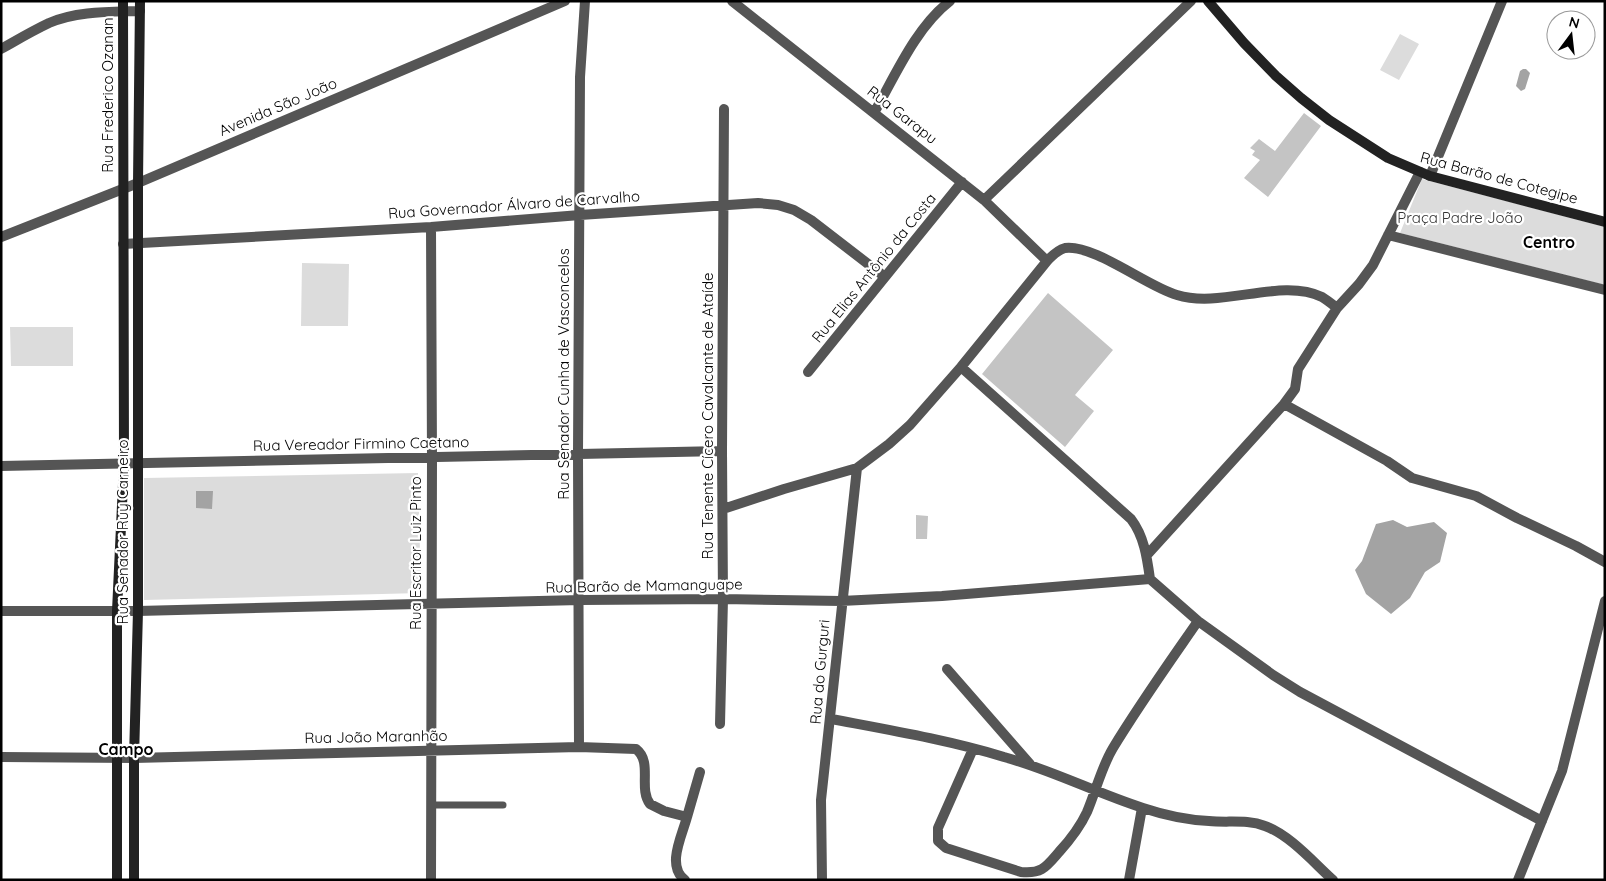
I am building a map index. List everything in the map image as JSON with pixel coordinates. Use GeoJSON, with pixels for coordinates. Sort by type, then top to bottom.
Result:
{"type":"FeatureCollection","features":[{"type":"Feature","properties":{"kind":"street","name":"Avenida São João"},"geometry":{"type":"LineString","coordinates":[[1,237],[138,183],[565,1]]}},
{"type":"Feature","properties":{"kind":"street","name":"Rua Senador Cunha de Vasconcelos"},"geometry":{"type":"LineString","coordinates":[[579,747],[580,77],[585,1]]}},
{"type":"Feature","properties":{"kind":"street","name":"Rua Garapu"},"geometry":{"type":"LineString","coordinates":[[732,1],[984,200],[1047,261]]}},
{"type":"Feature","properties":{"kind":"street"},"geometry":{"type":"LineString","coordinates":[[874,113],[915,41],[937,11],[950,1]]}},
{"type":"Feature","properties":{"kind":"street"},"geometry":{"type":"LineString","coordinates":[[984,200],[1191,1]]}},
{"type":"Feature","properties":{"kind":"street","name":"Rua Barão de Cotegipe"},"geometry":{"type":"LineString","coordinates":[[1208,1],[1263,63],[1301,98],[1329,120],[1388,158],[1430,176],[1605,222]]}},
{"type":"Feature","properties":{"kind":"street"},"geometry":{"type":"LineString","coordinates":[[1430,176],[1502,1]]}},
{"type":"Feature","properties":{"kind":"street","name":"Rua Frederico Ozanan"},"geometry":{"type":"LineString","coordinates":[[123,6],[123,188]]}},
{"type":"Feature","properties":{"kind":"street"},"geometry":{"type":"LineString","coordinates":[[1,49],[49,23],[68,17],[123,6],[140,6]]}},
{"type":"Feature","properties":{"kind":"street","name":"Rua Frederico Ozanan"},"geometry":{"type":"LineString","coordinates":[[138,183],[140,6]]}},
{"type":"Feature","properties":{"kind":"street","name":"Rua Tenente Cícero Cavalcante de Ataíde"},"geometry":{"type":"LineString","coordinates":[[720,724],[723,599],[724,109]]}},
{"type":"Feature","properties":{"kind":"street"},"geometry":{"type":"LineString","coordinates":[[1147,555],[1284,404],[1295,389],[1298,369],[1337,308],[1368,272],[1420,172]]}},
{"type":"Feature","properties":{"kind":"street","name":"Rua Elias Antônio da Costa"},"geometry":{"type":"LineString","coordinates":[[808,372],[962,182]]}},
{"type":"Feature","properties":{"kind":"street","name":"Rua Senador Ruy Carneiro"},"geometry":{"type":"LineString","coordinates":[[134,880],[134,758],[138,610],[138,183]]}},
{"type":"Feature","properties":{"kind":"street","name":"Rua Senador Ruy Carneiro"},"geometry":{"type":"LineString","coordinates":[[117,880],[117,611],[124,463],[123,188]]}},
{"type":"Feature","properties":{"kind":"street","name":"Rua Governador Álvaro de Carvalho"},"geometry":{"type":"LineString","coordinates":[[123,244],[430,227],[758,203],[778,205],[794,210],[811,220],[886,278]]}},
{"type":"Feature","properties":{"kind":"street","name":"Rua Escritor Luiz Pinto"},"geometry":{"type":"LineString","coordinates":[[430,227],[432,458],[431,880]]}},
{"type":"Feature","properties":{"kind":"street"},"geometry":{"type":"LineString","coordinates":[[1388,235],[1605,290]]}},
{"type":"Feature","properties":{"kind":"street"},"geometry":{"type":"LineString","coordinates":[[723,509],[857,468],[910,425],[961,367],[1047,261],[1059,250],[1072,248],[1082,250],[1109,261],[1166,292],[1184,297],[1216,299],[1294,291],[1322,297],[1337,308]]}},
{"type":"Feature","properties":{"kind":"street"},"geometry":{"type":"LineString","coordinates":[[961,367],[1121,509],[1138,528],[1147,555],[1150,579],[1198,621],[1247,658],[1300,692],[1542,821]]}},
{"type":"Feature","properties":{"kind":"street"},"geometry":{"type":"LineString","coordinates":[[123,376],[138,376]]}},
{"type":"Feature","properties":{"kind":"street"},"geometry":{"type":"LineString","coordinates":[[1284,404],[1387,461],[1412,478],[1476,496],[1605,562]]}},
{"type":"Feature","properties":{"kind":"street","name":"Rua Vereador Firmino Caetano"},"geometry":{"type":"LineString","coordinates":[[1,466],[722,451]]}},
{"type":"Feature","properties":{"kind":"street","name":"Rua do Gurguri"},"geometry":{"type":"LineString","coordinates":[[822,880],[821,800],[831,719],[841,601],[857,468]]}},
{"type":"Feature","properties":{"kind":"street","name":"Rua Barão de Mamanguape"},"geometry":{"type":"LineString","coordinates":[[1,611],[117,611],[580,600],[723,599],[841,601],[942,596],[1150,579]]}},
{"type":"Feature","properties":{"kind":"street"},"geometry":{"type":"LineString","coordinates":[[1518,880],[1562,770],[1605,601]]}},
{"type":"Feature","properties":{"kind":"street"},"geometry":{"type":"LineString","coordinates":[[973,749],[938,828],[938,841],[946,848],[1021,872],[1031,873],[1044,869],[1072,837],[1086,813],[1096,790],[1101,771],[1112,748],[1198,621]]}},
{"type":"Feature","properties":{"kind":"street"},"geometry":{"type":"LineString","coordinates":[[947,669],[1030,765]]}},
{"type":"Feature","properties":{"kind":"street"},"geometry":{"type":"LineString","coordinates":[[831,719],[904,733],[1030,765],[1142,808],[1191,820],[1242,822],[1266,826],[1290,841],[1333,880]]}},
{"type":"Feature","properties":{"kind":"street","name":"Rua João Maranhão"},"geometry":{"type":"LineString","coordinates":[[1,757],[134,758],[579,747],[636,750],[641,753],[644,761],[645,792],[650,804],[664,811],[687,817]]}},
{"type":"Feature","properties":{"kind":"street"},"geometry":{"type":"LineString","coordinates":[[685,880],[678,873],[676,858],[700,772]]}},
{"type":"Feature","properties":{"kind":"street"},"geometry":{"type":"LineString","coordinates":[[1129,880],[1142,808]]}},
{"type":"Feature","properties":{"kind":"lane"},"geometry":{"type":"LineString","coordinates":[[432,805],[503,805]]}},
{"type":"Feature","properties":{"kind":"green space"},"geometry":{"type":"Polygon","coordinates":[[[1400,34],[1419,44],[1399,80],[1380,70],[1400,34]]]}},
{"type":"Feature","properties":{"kind":"green space","name":"Praça Padre João"},"geometry":{"type":"Polygon","coordinates":[[[1422,179],[1605,227],[1605,285],[1400,233],[1422,179]]]}},
{"type":"Feature","properties":{"kind":"green space"},"geometry":{"type":"Polygon","coordinates":[[[302,263],[349,264],[348,326],[301,326],[302,263]]]}},
{"type":"Feature","properties":{"kind":"green space"},"geometry":{"type":"Polygon","coordinates":[[[10,327],[73,327],[73,366],[11,366],[10,327]]]}},
{"type":"Feature","properties":{"kind":"green space"},"geometry":{"type":"Polygon","coordinates":[[[418,473],[421,593],[144,600],[144,478],[418,473]]]}},
{"type":"Feature","properties":{"kind":"shaded area"},"geometry":{"type":"Polygon","coordinates":[[[1523,69],[1530,73],[1525,89],[1521,91],[1516,86],[1520,71],[1523,69]]]}},
{"type":"Feature","properties":{"kind":"shaded area"},"geometry":{"type":"Polygon","coordinates":[[[196,491],[213,491],[212,509],[196,508],[196,491]]]}},
{"type":"Feature","properties":{"kind":"shaded area"},"geometry":{"type":"Polygon","coordinates":[[[1393,520],[1407,527],[1434,522],[1447,533],[1440,562],[1425,572],[1410,598],[1391,614],[1366,594],[1355,570],[1362,561],[1376,524],[1393,520]]]}},
{"type":"Feature","properties":{"kind":"building"},"geometry":{"type":"Polygon","coordinates":[[[1304,113],[1321,126],[1268,197],[1244,178],[1260,160],[1252,155],[1255,151],[1250,148],[1259,139],[1275,151],[1304,113]]]}},
{"type":"Feature","properties":{"kind":"building"},"geometry":{"type":"Polygon","coordinates":[[[1048,293],[1113,350],[1075,395],[1094,411],[1065,447],[982,374],[1048,293]]]}},
{"type":"Feature","properties":{"kind":"building"},"geometry":{"type":"Polygon","coordinates":[[[916,515],[928,516],[927,539],[916,539],[916,515]]]}},
{"type":"Feature","properties":{"kind":"district","name":"Centro"},"geometry":{"type":"Point","coordinates":[1549,242]}},
{"type":"Feature","properties":{"kind":"district","name":"Campo"},"geometry":{"type":"Point","coordinates":[126,749]}}]}
